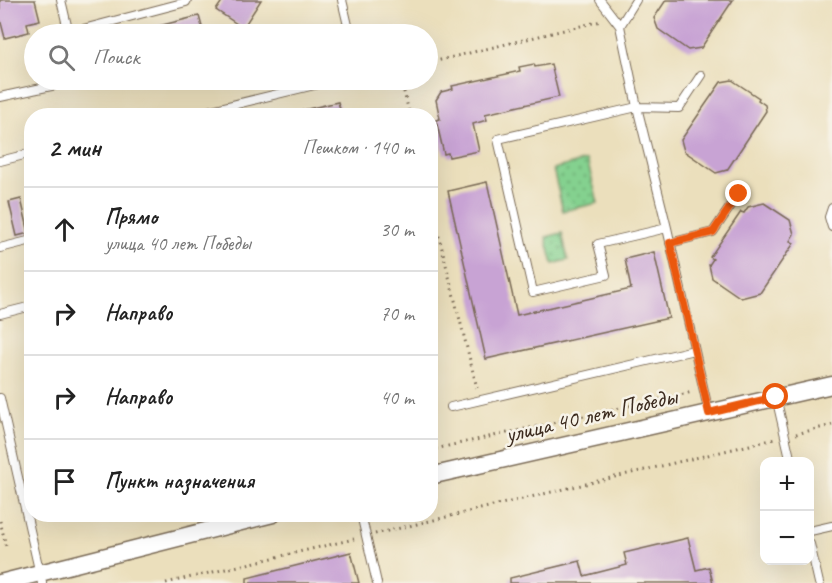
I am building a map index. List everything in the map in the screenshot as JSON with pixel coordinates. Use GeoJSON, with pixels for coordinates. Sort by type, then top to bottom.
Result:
{"type":"FeatureCollection","features":[{"type":"Feature","properties":{"kind":"street","name":"улица 40 лет Победы"},"geometry":{"type":"LineString","coordinates":[[438,474],[832,385]]}},
{"type":"Feature","properties":{"kind":"street"},"geometry":{"type":"LineString","coordinates":[[0,583],[41,578],[237,522]]}},
{"type":"Feature","properties":{"kind":"lane"},"geometry":{"type":"LineString","coordinates":[[61,0],[66,24]]}},
{"type":"Feature","properties":{"kind":"lane"},"geometry":{"type":"LineString","coordinates":[[105,24],[187,0]]}},
{"type":"Feature","properties":{"kind":"lane"},"geometry":{"type":"LineString","coordinates":[[342,0],[348,24]]}},
{"type":"Feature","properties":{"kind":"lane"},"geometry":{"type":"LineString","coordinates":[[600,0],[617,22],[709,413]]}},
{"type":"Feature","properties":{"kind":"lane"},"geometry":{"type":"LineString","coordinates":[[617,22],[636,0]]}},
{"type":"Feature","properties":{"kind":"lane"},"geometry":{"type":"LineString","coordinates":[[667,228],[598,244],[606,275],[533,292],[498,139],[637,108],[680,108],[701,75]]}},
{"type":"Feature","properties":{"kind":"lane"},"geometry":{"type":"LineString","coordinates":[[0,97],[33,90]]}},
{"type":"Feature","properties":{"kind":"lane"},"geometry":{"type":"LineString","coordinates":[[220,108],[294,90]]}},
{"type":"Feature","properties":{"kind":"lane"},"geometry":{"type":"LineString","coordinates":[[0,161],[24,155]]}},
{"type":"Feature","properties":{"kind":"lane"},"geometry":{"type":"LineString","coordinates":[[670,243],[713,232],[739,194]]}},
{"type":"Feature","properties":{"kind":"lane"},"geometry":{"type":"LineString","coordinates":[[832,208],[830,217],[832,227]]}},
{"type":"Feature","properties":{"kind":"lane"},"geometry":{"type":"LineString","coordinates":[[0,248],[24,242]]}},
{"type":"Feature","properties":{"kind":"lane"},"geometry":{"type":"LineString","coordinates":[[0,314],[24,308]]}},
{"type":"Feature","properties":{"kind":"lane"},"geometry":{"type":"LineString","coordinates":[[451,406],[694,350]]}},
{"type":"Feature","properties":{"kind":"lane"},"geometry":{"type":"LineString","coordinates":[[776,397],[790,457]]}},
{"type":"Feature","properties":{"kind":"lane"},"geometry":{"type":"LineString","coordinates":[[0,398],[24,491]]}},
{"type":"Feature","properties":{"kind":"lane"},"geometry":{"type":"LineString","coordinates":[[31,522],[41,578]]}},
{"type":"Feature","properties":{"kind":"lane"},"geometry":{"type":"LineString","coordinates":[[363,522],[377,583]]}},
{"type":"Feature","properties":{"kind":"lane"},"geometry":{"type":"LineString","coordinates":[[814,530],[832,526]]}},
{"type":"Feature","properties":{"kind":"lane"},"geometry":{"type":"LineString","coordinates":[[814,561],[819,583]]}},
{"type":"Feature","properties":{"kind":"path"},"geometry":{"type":"LineString","coordinates":[[438,61],[617,22]]}},
{"type":"Feature","properties":{"kind":"path"},"geometry":{"type":"LineString","coordinates":[[404,90],[408,108]]}},
{"type":"Feature","properties":{"kind":"path"},"geometry":{"type":"LineString","coordinates":[[438,233],[480,400]]}},
{"type":"Feature","properties":{"kind":"path"},"geometry":{"type":"LineString","coordinates":[[438,448],[704,390]]}},
{"type":"Feature","properties":{"kind":"path"},"geometry":{"type":"LineString","coordinates":[[438,519],[832,425]]}},
{"type":"Feature","properties":{"kind":"path"},"geometry":{"type":"LineString","coordinates":[[0,521],[7,550]]}},
{"type":"Feature","properties":{"kind":"path"},"geometry":{"type":"LineString","coordinates":[[166,583],[425,522]]}},
{"type":"Feature","properties":{"kind":"green space"},"geometry":{"type":"Polygon","coordinates":[[[587,160],[598,203],[563,211],[553,169],[587,160]]]}},
{"type":"Feature","properties":{"kind":"green space"},"geometry":{"type":"Polygon","coordinates":[[[562,233],[568,260],[553,264],[546,237],[562,233]]]}},
{"type":"Feature","properties":{"kind":"building"},"geometry":{"type":"Polygon","coordinates":[[[0,0],[35,0],[40,20],[24,24],[24,33],[5,38],[0,19],[0,0]]]}},
{"type":"Feature","properties":{"kind":"building"},"geometry":{"type":"Polygon","coordinates":[[[223,0],[261,0],[246,24],[237,24],[216,10],[223,0]]]}},
{"type":"Feature","properties":{"kind":"building"},"geometry":{"type":"Polygon","coordinates":[[[666,0],[733,0],[701,48],[688,50],[658,29],[654,18],[666,0]]]}},
{"type":"Feature","properties":{"kind":"building"},"geometry":{"type":"Polygon","coordinates":[[[199,16],[201,24],[166,24],[199,16]]]}},
{"type":"Feature","properties":{"kind":"building"},"geometry":{"type":"Polygon","coordinates":[[[551,64],[559,97],[485,114],[487,120],[473,124],[479,151],[449,157],[448,153],[444,154],[438,128],[438,120],[440,119],[436,100],[441,92],[453,89],[452,86],[520,71],[519,67],[551,64]]]}},
{"type":"Feature","properties":{"kind":"building"},"geometry":{"type":"Polygon","coordinates":[[[732,80],[759,98],[758,100],[765,105],[766,111],[727,170],[716,173],[684,151],[681,140],[721,82],[732,80]]]}},
{"type":"Feature","properties":{"kind":"building"},"geometry":{"type":"Polygon","coordinates":[[[338,102],[340,108],[312,108],[338,102]]]}},
{"type":"Feature","properties":{"kind":"building"},"geometry":{"type":"Polygon","coordinates":[[[487,182],[517,315],[631,289],[625,259],[654,252],[669,318],[486,359],[448,191],[487,182]]]}},
{"type":"Feature","properties":{"kind":"building"},"geometry":{"type":"Polygon","coordinates":[[[21,199],[24,212],[24,234],[17,236],[9,202],[21,199]]]}},
{"type":"Feature","properties":{"kind":"building"},"geometry":{"type":"Polygon","coordinates":[[[764,203],[790,220],[794,234],[790,241],[794,243],[760,293],[741,298],[712,278],[709,265],[713,259],[710,257],[741,212],[744,213],[748,207],[764,203]]]}},
{"type":"Feature","properties":{"kind":"building"},"geometry":{"type":"Polygon","coordinates":[[[688,538],[696,570],[709,567],[713,583],[510,583],[510,578],[580,561],[584,576],[627,565],[624,553],[688,538]]]}},
{"type":"Feature","properties":{"kind":"building"},"geometry":{"type":"Polygon","coordinates":[[[351,552],[359,583],[247,583],[247,578],[351,552]]]}},
{"type":"Feature","properties":{"kind":"route"},"geometry":{"type":"LineString","coordinates":[[739,194],[713,232],[670,243],[709,413],[776,397]]}}]}
